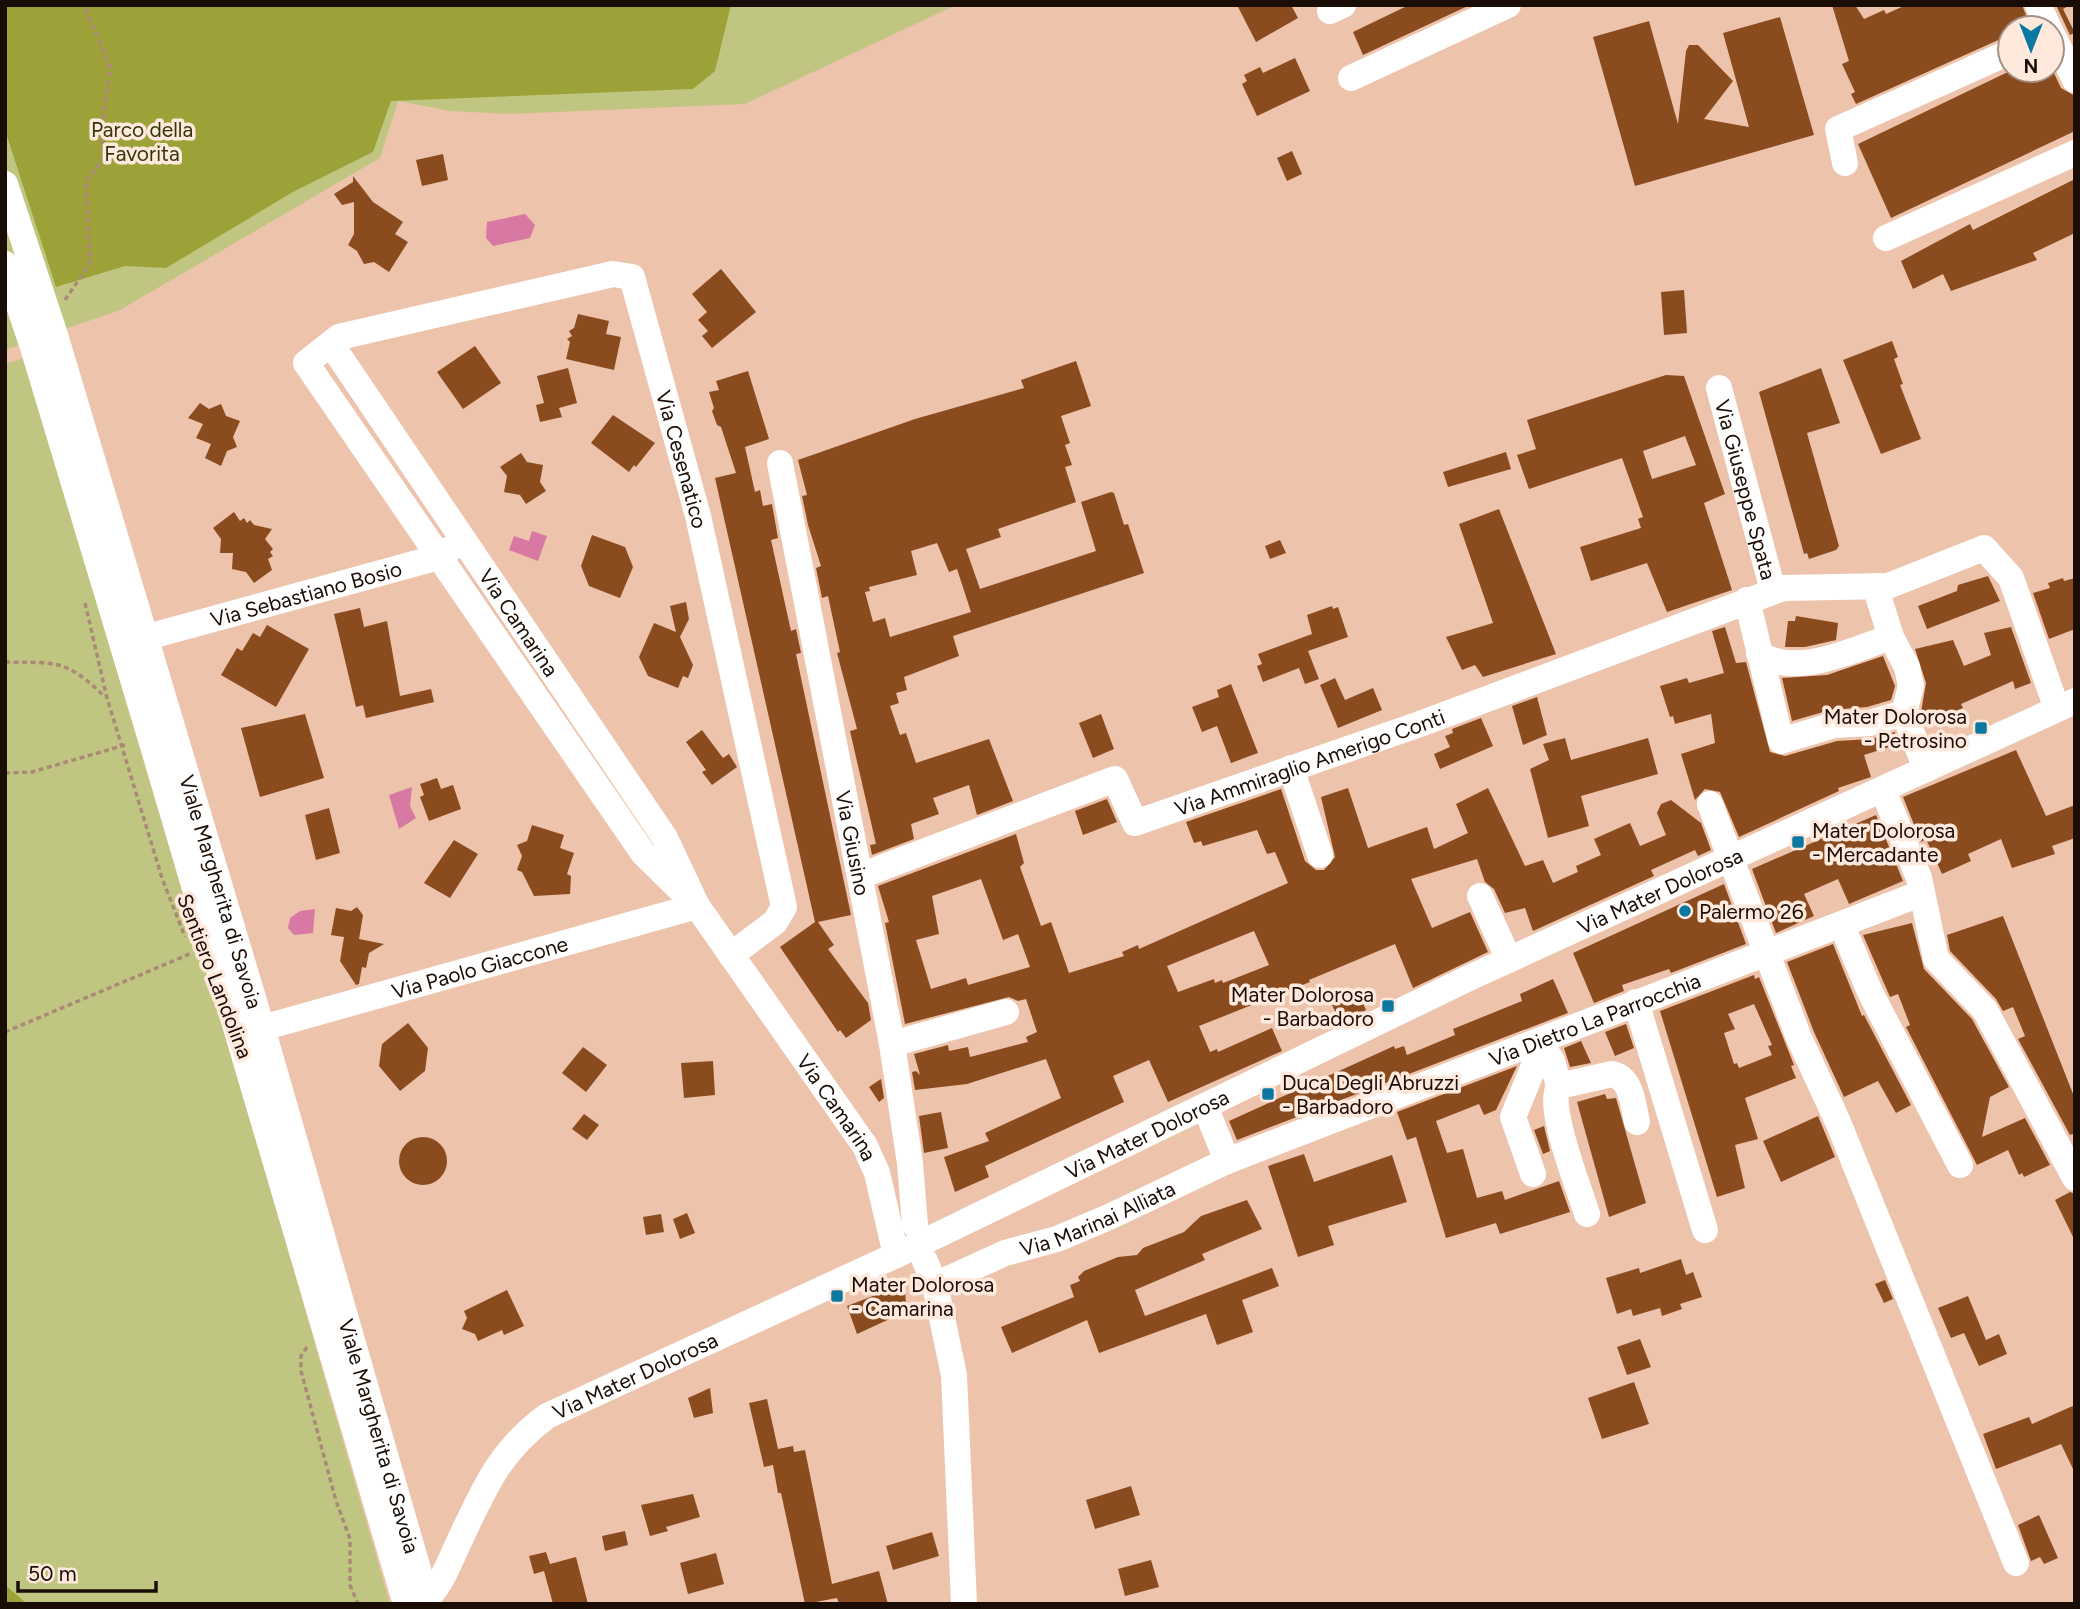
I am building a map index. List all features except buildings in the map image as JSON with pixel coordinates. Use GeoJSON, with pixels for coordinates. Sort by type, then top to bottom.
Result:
{"type":"FeatureCollection","features":[{"type":"Feature","properties":{"kind":"street"},"geometry":{"type":"LineString","coordinates":[[1351,78],[1508,5]]}},
{"type":"Feature","properties":{"kind":"street"},"geometry":{"type":"LineString","coordinates":[[1845,163],[1838,129],[1996,58]]}},
{"type":"Feature","properties":{"kind":"street"},"geometry":{"type":"LineString","coordinates":[[2066,62],[2075,80]]}},
{"type":"Feature","properties":{"kind":"street"},"geometry":{"type":"LineString","coordinates":[[1886,238],[2075,153]]}},
{"type":"Feature","properties":{"kind":"street","name":"Viale Margherita di Savoia"},"geometry":{"type":"LineString","coordinates":[[5,184],[55,335],[262,1028],[417,1601]]}},
{"type":"Feature","properties":{"kind":"street","name":"Viale Margherita di Savoia"},"geometry":{"type":"LineString","coordinates":[[5,264],[32,344],[417,1601]]}},
{"type":"Feature","properties":{"kind":"street","name":"Via Cesenatico"},"geometry":{"type":"LineString","coordinates":[[306,363],[346,334],[613,274],[632,277],[698,516],[784,906],[775,922],[731,955]]}},
{"type":"Feature","properties":{"kind":"street","name":"Via Camarina"},"geometry":{"type":"LineString","coordinates":[[331,344],[665,838],[697,906],[865,1146],[916,1255]]}},
{"type":"Feature","properties":{"kind":"street","name":"Via Camarina"},"geometry":{"type":"LineString","coordinates":[[306,363],[643,853],[697,906]]}},
{"type":"Feature","properties":{"kind":"street","name":"Via Giuseppe Spata"},"geometry":{"type":"LineString","coordinates":[[1718,388],[1778,589]]}},
{"type":"Feature","properties":{"kind":"street","name":"Via Giusino"},"geometry":{"type":"LineString","coordinates":[[780,463],[892,1044],[910,1163],[916,1255]]}},
{"type":"Feature","properties":{"kind":"street","name":"Via Sebastiano Bosio"},"geometry":{"type":"LineString","coordinates":[[144,638],[439,556],[463,540]]}},
{"type":"Feature","properties":{"kind":"street","name":"Via Ammiraglio Amerigo Conti"},"geometry":{"type":"LineString","coordinates":[[860,876],[1115,779],[1135,823],[1420,724],[1778,589],[1888,586],[1984,548],[2011,578],[2066,705]]}},
{"type":"Feature","properties":{"kind":"street"},"geometry":{"type":"LineString","coordinates":[[1875,586],[1891,638],[1908,667],[1911,686],[1904,713],[1926,769]]}},
{"type":"Feature","properties":{"kind":"street"},"geometry":{"type":"LineString","coordinates":[[1747,600],[1782,741],[1834,725],[1870,723],[1904,713]]}},
{"type":"Feature","properties":{"kind":"street"},"geometry":{"type":"LineString","coordinates":[[1759,654],[1776,664],[1804,662],[1891,638]]}},
{"type":"Feature","properties":{"kind":"street","name":"Via Mater Dolorosa"},"geometry":{"type":"LineString","coordinates":[[417,1601],[441,1579],[498,1462],[518,1439],[547,1416],[916,1255],[1156,1130],[1508,960],[2066,705]]}},
{"type":"Feature","properties":{"kind":"street"},"geometry":{"type":"LineString","coordinates":[[1291,768],[1320,855]]}},
{"type":"Feature","properties":{"kind":"street"},"geometry":{"type":"LineString","coordinates":[[1883,790],[1919,878],[1936,959],[1985,1010],[2075,1178]]}},
{"type":"Feature","properties":{"kind":"street"},"geometry":{"type":"LineString","coordinates":[[1710,804],[1799,1038],[1838,1122],[2016,1563]]}},
{"type":"Feature","properties":{"kind":"street","name":"Via Dietro La Parrocchia"},"geometry":{"type":"LineString","coordinates":[[1227,1161],[1541,1043],[1636,1002],[1766,955],[1922,893]]}},
{"type":"Feature","properties":{"kind":"street"},"geometry":{"type":"LineString","coordinates":[[1480,896],[1508,960]]}},
{"type":"Feature","properties":{"kind":"street","name":"Via Paolo Giaccone"},"geometry":{"type":"LineString","coordinates":[[262,1028],[697,906]]}},
{"type":"Feature","properties":{"kind":"street"},"geometry":{"type":"LineString","coordinates":[[1842,926],[1870,992],[1960,1166]]}},
{"type":"Feature","properties":{"kind":"street"},"geometry":{"type":"LineString","coordinates":[[1636,1002],[1704,1230]]}},
{"type":"Feature","properties":{"kind":"street"},"geometry":{"type":"LineString","coordinates":[[892,1044],[1006,1012]]}},
{"type":"Feature","properties":{"kind":"street"},"geometry":{"type":"LineString","coordinates":[[1541,1043],[1552,1061],[1559,1086],[1556,1092],[1556,1110],[1587,1214]]}},
{"type":"Feature","properties":{"kind":"street"},"geometry":{"type":"LineString","coordinates":[[1533,1174],[1513,1117],[1541,1043]]}},
{"type":"Feature","properties":{"kind":"street"},"geometry":{"type":"LineString","coordinates":[[1559,1086],[1612,1074],[1619,1075],[1628,1085],[1637,1122]]}},
{"type":"Feature","properties":{"kind":"street"},"geometry":{"type":"LineString","coordinates":[[1205,1106],[1227,1161]]}},
{"type":"Feature","properties":{"kind":"street","name":"Via Marinai Alliata"},"geometry":{"type":"LineString","coordinates":[[916,1255],[1005,1254],[1057,1239],[1227,1161]]}},
{"type":"Feature","properties":{"kind":"street"},"geometry":{"type":"LineString","coordinates":[[916,1255],[954,1375],[964,1604]]}},
{"type":"Feature","properties":{"kind":"path"},"geometry":{"type":"LineString","coordinates":[[63,303],[90,263],[86,180],[103,161],[103,120],[110,66],[84,5]]}},
{"type":"Feature","properties":{"kind":"path","name":"Sentiero Landolina"},"geometry":{"type":"LineString","coordinates":[[84,598],[107,698],[162,878],[198,965]]}},
{"type":"Feature","properties":{"kind":"path"},"geometry":{"type":"LineString","coordinates":[[5,662],[60,665],[78,671],[107,698]]}},
{"type":"Feature","properties":{"kind":"path"},"geometry":{"type":"LineString","coordinates":[[5,773],[32,772],[151,739]]}},
{"type":"Feature","properties":{"kind":"path"},"geometry":{"type":"LineString","coordinates":[[5,1032],[192,953]]}},
{"type":"Feature","properties":{"kind":"path"},"geometry":{"type":"LineString","coordinates":[[310,1341],[301,1356],[301,1371],[336,1501],[350,1539],[350,1585],[358,1604]]}},
{"type":"Feature","properties":{"kind":"green space","name":"Parco della Favorita"},"geometry":{"type":"Polygon","coordinates":[[[5,5],[956,5],[745,104],[510,114],[450,111],[398,101],[380,158],[120,310],[5,350],[5,5]]]}},
{"type":"Feature","properties":{"kind":"green space","name":"Parco della Favorita"},"geometry":{"type":"Polygon","coordinates":[[[5,5],[731,5],[715,71],[693,89],[391,101],[373,152],[293,192],[166,268],[125,266],[56,287],[5,130],[5,5]]]}},
{"type":"Feature","properties":{"kind":"green space"},"geometry":{"type":"Polygon","coordinates":[[[24,358],[265,1171],[390,1604],[5,1604],[5,364],[24,358]]]}},
{"type":"Feature","properties":{"kind":"green space"},"geometry":{"type":"Polygon","coordinates":[[[5,1585],[26,1603],[26,1604],[5,1604],[5,1585]]]}},
{"type":"Feature","properties":{"kind":"shaded area"},"geometry":{"type":"Polygon","coordinates":[[[525,214],[535,225],[530,238],[493,246],[486,238],[487,222],[525,214]]]}},
{"type":"Feature","properties":{"kind":"shaded area"},"geometry":{"type":"Polygon","coordinates":[[[532,531],[547,536],[538,561],[509,550],[514,536],[529,541],[532,531]]]}},
{"type":"Feature","properties":{"kind":"shaded area"},"geometry":{"type":"Polygon","coordinates":[[[412,787],[410,806],[416,818],[399,829],[389,795],[412,787]]]}},
{"type":"Feature","properties":{"kind":"shaded area"},"geometry":{"type":"Polygon","coordinates":[[[315,909],[313,933],[294,935],[288,928],[290,918],[300,911],[315,909]]]}},
{"type":"Feature","properties":{"kind":"place","name":"Mater Dolorosa - Petrosino"},"geometry":{"type":"Point","coordinates":[1981,728]}},
{"type":"Feature","properties":{"kind":"place","name":"Mater Dolorosa - Mercadante"},"geometry":{"type":"Point","coordinates":[1798,842]}},
{"type":"Feature","properties":{"kind":"place","name":"Palermo 26"},"geometry":{"type":"Point","coordinates":[1685,911]}},
{"type":"Feature","properties":{"kind":"place","name":"Mater Dolorosa - Barbadoro"},"geometry":{"type":"Point","coordinates":[1388,1006]}},
{"type":"Feature","properties":{"kind":"place","name":"Duca Degli Abruzzi - Barbadoro"},"geometry":{"type":"Point","coordinates":[1268,1094]}},
{"type":"Feature","properties":{"kind":"place","name":"Mater Dolorosa - Camarina"},"geometry":{"type":"Point","coordinates":[837,1296]}}]}
